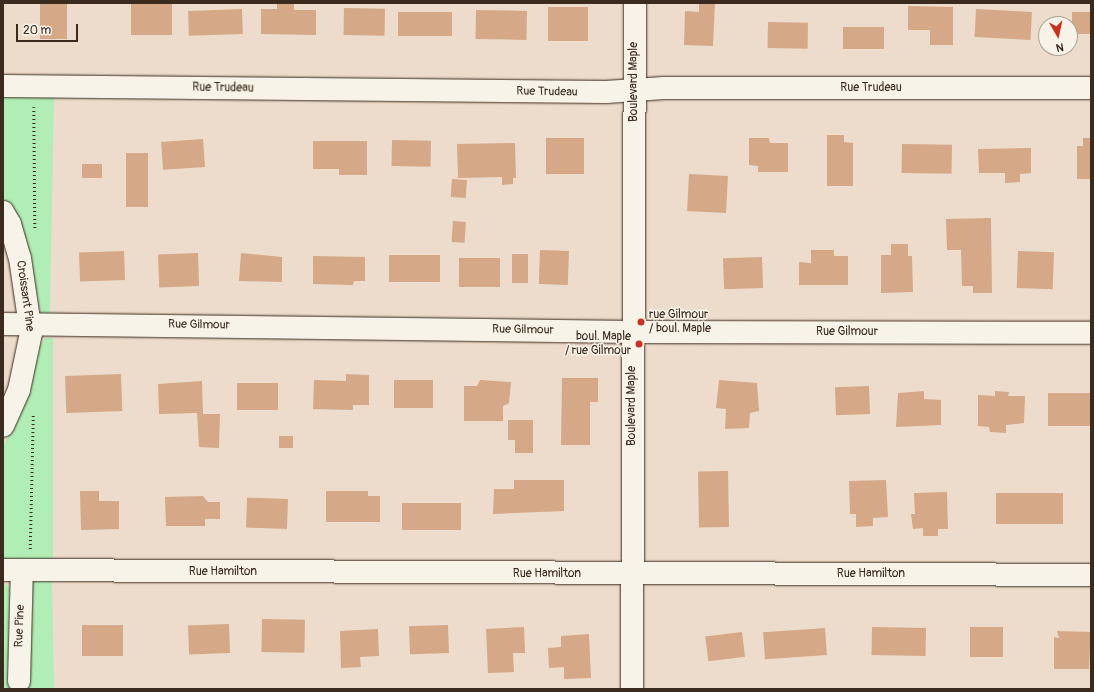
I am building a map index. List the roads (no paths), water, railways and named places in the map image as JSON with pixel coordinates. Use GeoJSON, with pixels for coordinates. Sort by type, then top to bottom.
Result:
{"type":"FeatureCollection","features":[{"type":"Feature","properties":{"kind":"street","name":"Boulevard Maple"},"geometry":{"type":"LineString","coordinates":[[632,689],[632,332],[635,3]]}},
{"type":"Feature","properties":{"kind":"street","name":"Rue Trudeau"},"geometry":{"type":"LineString","coordinates":[[3,86],[634,91],[664,88],[1091,88]]}},
{"type":"Feature","properties":{"kind":"street","name":"Croissant Pine"},"geometry":{"type":"LineString","coordinates":[[3,212],[12,231],[20,258],[31,324],[26,363],[19,390],[3,426]]}},
{"type":"Feature","properties":{"kind":"street","name":"Rue Gilmour"},"geometry":{"type":"LineString","coordinates":[[3,324],[632,332],[1091,333]]}},
{"type":"Feature","properties":{"kind":"street","name":"Rue Hamilton"},"geometry":{"type":"LineString","coordinates":[[18,564],[633,574],[1091,575]]}},
{"type":"Feature","properties":{"kind":"street","name":"Rue Pine"},"geometry":{"type":"LineString","coordinates":[[18,564],[18,681]]}},
{"type":"Feature","properties":{"kind":"place","name":"rue Gilmour / boul. Maple"},"geometry":{"type":"Point","coordinates":[641,322]}},
{"type":"Feature","properties":{"kind":"place","name":"boul. Maple / rue Gilmour"},"geometry":{"type":"Point","coordinates":[639,344]}}]}
